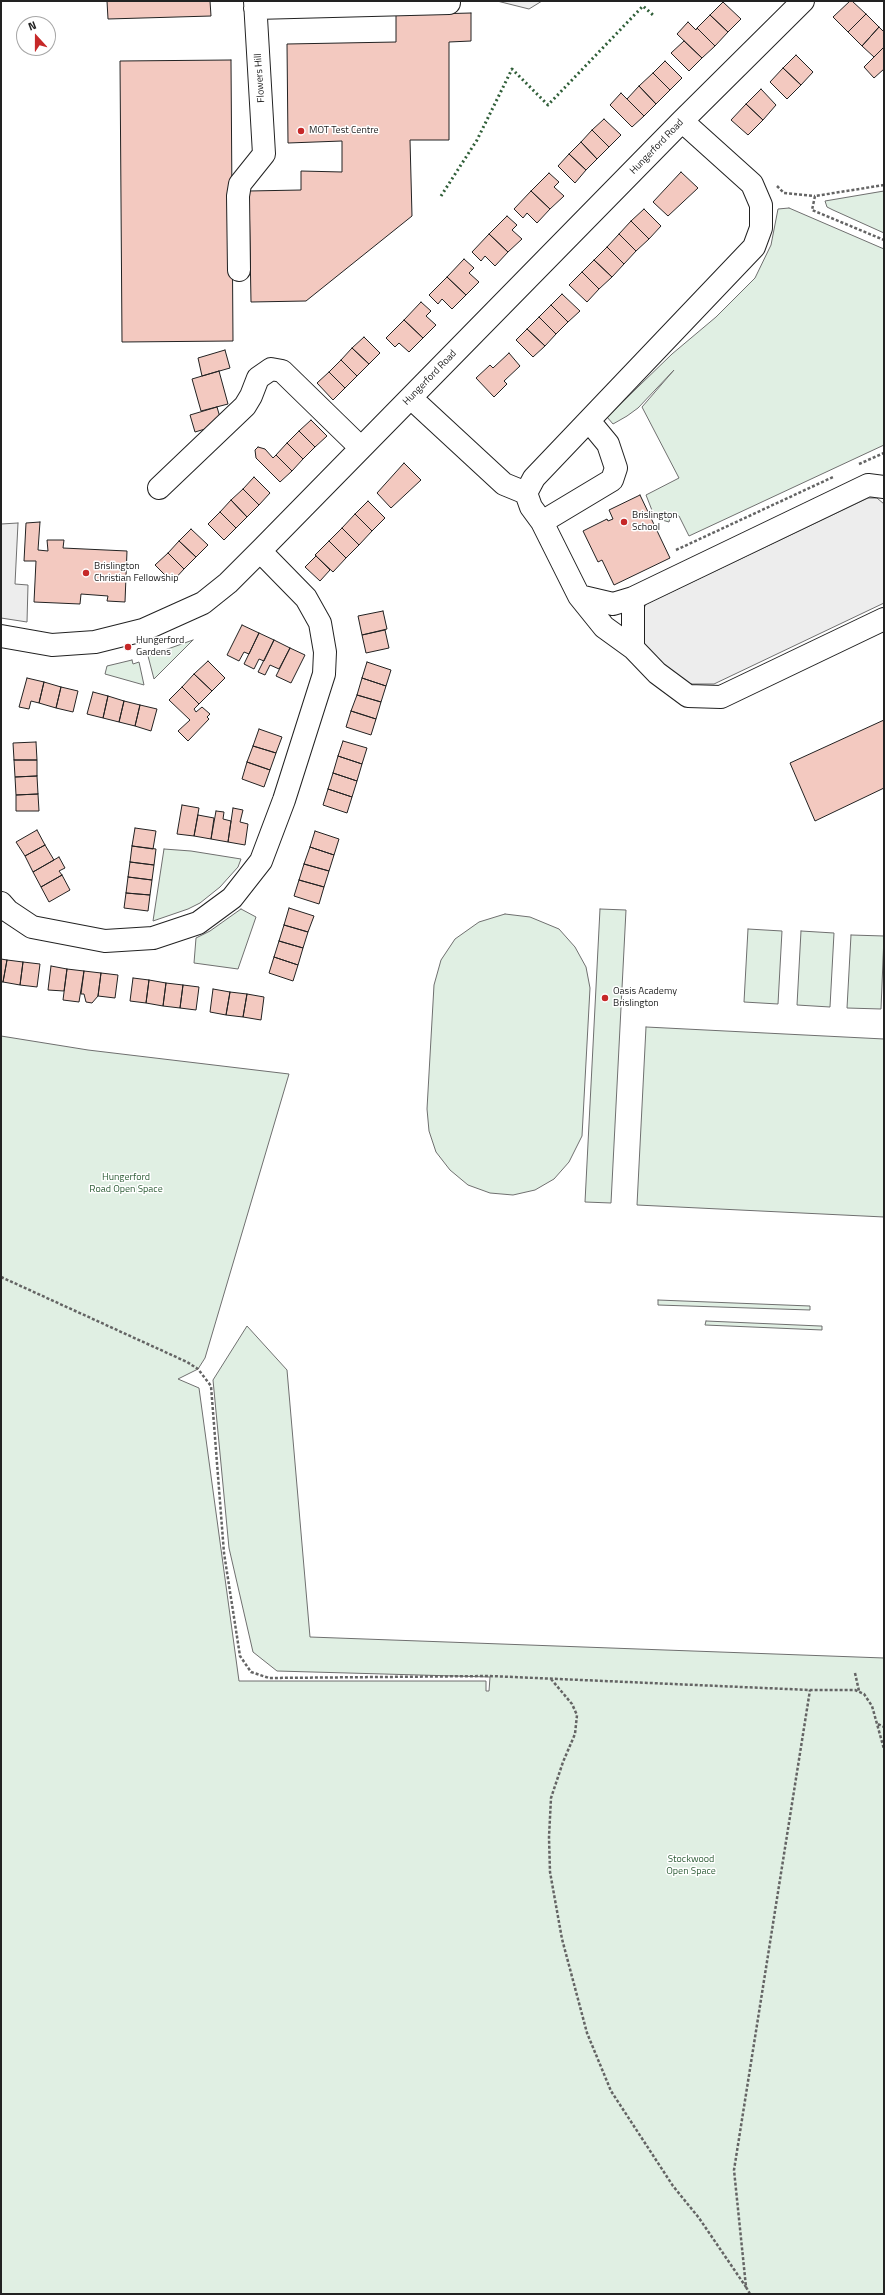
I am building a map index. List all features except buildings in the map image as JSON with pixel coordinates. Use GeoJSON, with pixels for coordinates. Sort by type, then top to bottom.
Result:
{"type":"FeatureCollection","features":[{"type":"Feature","properties":{"kind":"street","name":"Hungerford Road"},"geometry":{"type":"LineString","coordinates":[[1,636],[52,645],[95,642],[143,630],[203,604],[228,583],[260,551],[682,121],[803,1]]}},
{"type":"Feature","properties":{"kind":"street"},"geometry":{"type":"LineString","coordinates":[[255,5],[449,3]]}},
{"type":"Feature","properties":{"kind":"street","name":"Flowers Hill"},"geometry":{"type":"LineString","coordinates":[[239,270],[238,196],[240,184],[264,154],[255,5]]}},
{"type":"Feature","properties":{"kind":"street"},"geometry":{"type":"LineString","coordinates":[[682,121],[752,184],[761,205],[761,228],[754,246],[534,478],[526,493],[531,507],[542,522],[579,596],[604,627],[634,648],[657,673],[688,696],[721,697],[884,619]]}},
{"type":"Feature","properties":{"kind":"street"},"geometry":{"type":"LineString","coordinates":[[159,488],[244,406],[251,396],[258,378],[271,369],[282,371],[361,448]]}},
{"type":"Feature","properties":{"kind":"street"},"geometry":{"type":"LineString","coordinates":[[411,398],[504,484],[526,493]]}},
{"type":"Feature","properties":{"kind":"street"},"geometry":{"type":"LineString","coordinates":[[542,522],[612,480],[616,468],[608,444],[589,421]]}},
{"type":"Feature","properties":{"kind":"street"},"geometry":{"type":"LineString","coordinates":[[579,596],[613,604],[633,598],[868,485],[884,487]]}},
{"type":"Feature","properties":{"kind":"street"},"geometry":{"type":"LineString","coordinates":[[1,903],[8,911],[32,928],[105,941],[153,938],[198,923],[232,898],[261,861],[284,800],[324,674],[325,652],[320,623],[306,598],[260,551]]}},
{"type":"Feature","properties":{"kind":"street"},"geometry":{"type":"LineString","coordinates":[[633,598],[634,648]]}},
{"type":"Feature","properties":{"kind":"path"},"geometry":{"type":"LineString","coordinates":[[884,185],[815,196],[812,210],[884,240]]}},
{"type":"Feature","properties":{"kind":"path"},"geometry":{"type":"LineString","coordinates":[[855,466],[884,453]]}},
{"type":"Feature","properties":{"kind":"path"},"geometry":{"type":"LineString","coordinates":[[676,550],[834,476]]}},
{"type":"Feature","properties":{"kind":"path"},"geometry":{"type":"LineString","coordinates":[[1,1277],[187,1362],[198,1369],[210,1386],[224,1552],[240,1656],[251,1672],[269,1678],[490,1676],[859,1691],[864,1694],[872,1706],[884,1749]]}},
{"type":"Feature","properties":{"kind":"path"},"geometry":{"type":"LineString","coordinates":[[855,1673],[859,1691]]}},
{"type":"Feature","properties":{"kind":"path"},"geometry":{"type":"LineString","coordinates":[[551,1679],[572,1704],[577,1715],[575,1734],[563,1762],[551,1798],[549,1837],[550,1872],[562,1939],[588,2033],[611,2091],[673,2186],[699,2218],[750,2294]]}},
{"type":"Feature","properties":{"kind":"path"},"geometry":{"type":"LineString","coordinates":[[746,2287],[734,2170],[810,1690]]}},
{"type":"Feature","properties":{"kind":"path"},"geometry":{"type":"LineString","coordinates":[[877,1724],[884,1727]]}},
{"type":"Feature","properties":{"kind":"green space"},"geometry":{"type":"Polygon","coordinates":[[[884,191],[884,233],[827,207],[825,201],[884,191]]]}},
{"type":"Feature","properties":{"kind":"green space"},"geometry":{"type":"Polygon","coordinates":[[[789,208],[884,249],[884,445],[689,536],[679,516],[671,514],[669,522],[655,518],[646,495],[679,478],[642,407],[674,370],[638,408],[627,416],[613,424],[607,417],[672,354],[716,317],[755,278],[771,245],[778,209],[789,208]]]}},
{"type":"Feature","properties":{"kind":"green space"},"geometry":{"type":"Polygon","coordinates":[[[193,640],[154,679],[148,656],[193,640]]]}},
{"type":"Feature","properties":{"kind":"green space"},"geometry":{"type":"Polygon","coordinates":[[[132,660],[133,664],[139,662],[144,685],[105,674],[107,666],[132,660]]]}},
{"type":"Feature","properties":{"kind":"green space"},"geometry":{"type":"Polygon","coordinates":[[[164,849],[191,851],[241,859],[238,867],[220,887],[200,903],[188,909],[153,921],[164,849]]]}},
{"type":"Feature","properties":{"kind":"green space"},"geometry":{"type":"Polygon","coordinates":[[[241,909],[256,917],[238,969],[194,963],[196,938],[210,931],[241,909]]]}},
{"type":"Feature","properties":{"kind":"green space"},"geometry":{"type":"Polygon","coordinates":[[[600,909],[626,910],[611,1203],[585,1202],[600,909]]]}},
{"type":"Feature","properties":{"kind":"green space"},"geometry":{"type":"Polygon","coordinates":[[[505,914],[530,917],[559,929],[575,947],[586,967],[590,988],[582,1136],[569,1162],[554,1179],[535,1190],[513,1195],[490,1193],[468,1185],[450,1170],[436,1152],[429,1131],[427,1109],[434,985],[441,960],[455,939],[479,922],[505,914]]]}},
{"type":"Feature","properties":{"kind":"green space"},"geometry":{"type":"Polygon","coordinates":[[[748,929],[782,931],[778,1004],[744,1002],[748,929]]]}},
{"type":"Feature","properties":{"kind":"green space"},"geometry":{"type":"Polygon","coordinates":[[[801,931],[834,933],[830,1007],[797,1005],[801,931]]]}},
{"type":"Feature","properties":{"kind":"green space"},"geometry":{"type":"Polygon","coordinates":[[[851,935],[884,936],[881,1009],[847,1008],[851,935]]]}},
{"type":"Feature","properties":{"kind":"green space"},"geometry":{"type":"Polygon","coordinates":[[[646,1027],[884,1039],[884,1217],[637,1205],[646,1027]]]}},
{"type":"Feature","properties":{"kind":"green space"},"geometry":{"type":"Polygon","coordinates":[[[1,1036],[88,1050],[289,1074],[205,1358],[198,1369],[178,1379],[199,1388],[239,1681],[486,1681],[486,1691],[489,1691],[490,1677],[277,1671],[253,1652],[229,1548],[213,1380],[247,1326],[287,1370],[310,1637],[884,1658],[884,2294],[1,2294],[1,1036]]]}},
{"type":"Feature","properties":{"kind":"green space"},"geometry":{"type":"Polygon","coordinates":[[[658,1300],[810,1306],[810,1310],[658,1305],[658,1300]]]}},
{"type":"Feature","properties":{"kind":"green space"},"geometry":{"type":"Polygon","coordinates":[[[706,1321],[822,1326],[822,1330],[705,1325],[706,1321]]]}},
{"type":"Feature","properties":{"kind":"shaded area"},"geometry":{"type":"Polygon","coordinates":[[[497,1],[542,1],[529,9],[497,1]]]}},
{"type":"Feature","properties":{"kind":"shaded area"},"geometry":{"type":"Polygon","coordinates":[[[868,498],[877,498],[884,504],[884,603],[714,684],[686,684],[654,657],[641,641],[638,620],[646,604],[868,498]]]}},
{"type":"Feature","properties":{"kind":"shaded area"},"geometry":{"type":"Polygon","coordinates":[[[18,523],[15,584],[28,585],[27,622],[1,618],[1,524],[18,523]]]}},
{"type":"Feature","properties":{"kind":"hedge"},"geometry":{"type":"LineString","coordinates":[[441,196],[477,140],[512,69],[548,105],[643,6],[653,15]]}},
{"type":"Feature","properties":{"kind":"place","name":"MOT Test Centre"},"geometry":{"type":"Point","coordinates":[301,131]}},
{"type":"Feature","properties":{"kind":"place","name":"Brislington School"},"geometry":{"type":"Point","coordinates":[624,522]}},
{"type":"Feature","properties":{"kind":"place","name":"Brislington Christian Fellowship"},"geometry":{"type":"Point","coordinates":[86,573]}},
{"type":"Feature","properties":{"kind":"place","name":"Hungerford Gardens"},"geometry":{"type":"Point","coordinates":[128,647]}},
{"type":"Feature","properties":{"kind":"place","name":"Oasis Academy Brislington"},"geometry":{"type":"Point","coordinates":[605,998]}},
{"type":"Feature","properties":{"kind":"park label","name":"Hungerford Road Open Space"},"geometry":{"type":"Point","coordinates":[126,1184]}},
{"type":"Feature","properties":{"kind":"park label","name":"Stockwood Open Space"},"geometry":{"type":"Point","coordinates":[691,1866]}}]}
